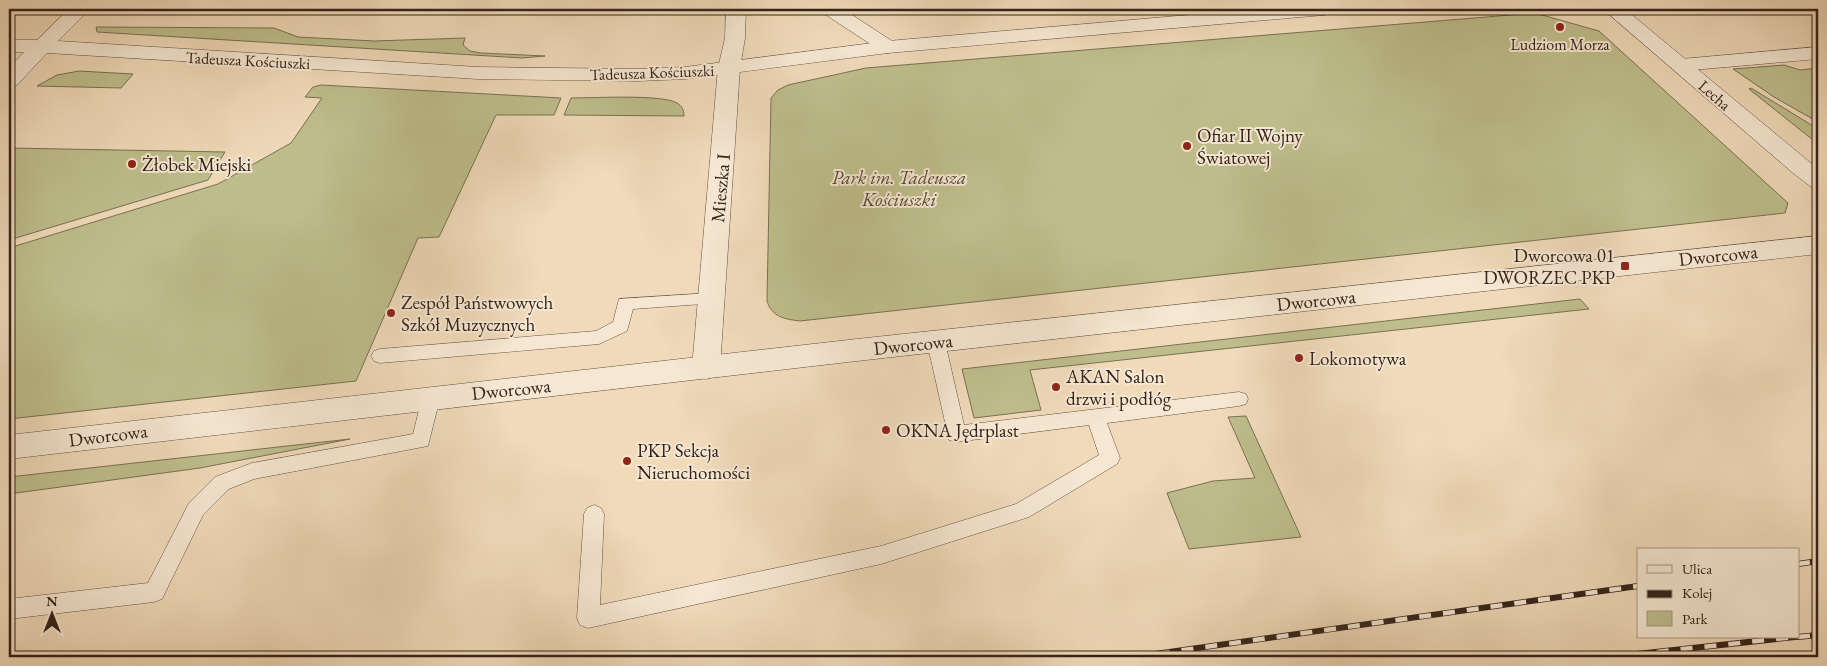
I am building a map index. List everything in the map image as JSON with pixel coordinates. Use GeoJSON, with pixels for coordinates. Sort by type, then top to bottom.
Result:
{"type":"FeatureCollection","features":[{"type":"Feature","properties":{"kind":"street"},"geometry":{"type":"LineString","coordinates":[[9,80],[80,9]]}},
{"type":"Feature","properties":{"kind":"street","name":"Mieszka I"},"geometry":{"type":"LineString","coordinates":[[706,368],[729,68],[736,9]]}},
{"type":"Feature","properties":{"kind":"street"},"geometry":{"type":"LineString","coordinates":[[830,9],[888,47]]}},
{"type":"Feature","properties":{"kind":"street","name":"Tadeusza Kościuszki"},"geometry":{"type":"LineString","coordinates":[[9,46],[42,46],[478,73],[638,75],[685,73],[888,47],[1324,9]]}},
{"type":"Feature","properties":{"kind":"street","name":"Lecha"},"geometry":{"type":"LineString","coordinates":[[1613,9],[1801,168],[1818,180]]}},
{"type":"Feature","properties":{"kind":"street"},"geometry":{"type":"LineString","coordinates":[[1681,65],[1818,53]]}},
{"type":"Feature","properties":{"kind":"street","name":"Dworcowa"},"geometry":{"type":"LineString","coordinates":[[9,447],[431,398],[1818,245]]}},
{"type":"Feature","properties":{"kind":"lane"},"geometry":{"type":"LineString","coordinates":[[380,356],[599,337],[621,326],[625,303],[711,299]]}},
{"type":"Feature","properties":{"kind":"lane"},"geometry":{"type":"LineString","coordinates":[[936,342],[956,434],[1239,400]]}},
{"type":"Feature","properties":{"kind":"lane"},"geometry":{"type":"LineString","coordinates":[[9,609],[154,592],[196,509],[222,483],[252,471],[421,440],[431,398]]}},
{"type":"Feature","properties":{"kind":"lane"},"geometry":{"type":"LineString","coordinates":[[594,514],[588,618],[881,555],[1022,511],[1110,458],[1095,417]]}},
{"type":"Feature","properties":{"kind":"green space","name":"Park im. Tadeusza Kościuszki"},"geometry":{"type":"Polygon","coordinates":[[[1535,13],[1599,31],[1788,203],[1785,213],[800,321],[775,314],[767,301],[771,98],[778,90],[788,85],[866,68],[1535,13]]]}},
{"type":"Feature","properties":{"kind":"green space"},"geometry":{"type":"Polygon","coordinates":[[[96,27],[274,28],[298,37],[374,41],[465,38],[463,45],[470,51],[545,56],[522,58],[97,32],[96,27]]]}},
{"type":"Feature","properties":{"kind":"green space"},"geometry":{"type":"Polygon","coordinates":[[[1784,65],[1800,70],[1818,68],[1818,122],[1774,97],[1733,69],[1784,65]]]}},
{"type":"Feature","properties":{"kind":"green space"},"geometry":{"type":"Polygon","coordinates":[[[79,71],[133,74],[121,88],[37,86],[57,75],[79,71]]]}},
{"type":"Feature","properties":{"kind":"green space"},"geometry":{"type":"Polygon","coordinates":[[[321,85],[561,98],[554,115],[496,115],[439,237],[418,238],[356,381],[9,419],[9,248],[218,184],[291,143],[322,98],[305,97],[313,87],[321,85]]]}},
{"type":"Feature","properties":{"kind":"green space"},"geometry":{"type":"Polygon","coordinates":[[[1751,88],[1818,129],[1818,144],[1749,89],[1751,88]]]}},
{"type":"Feature","properties":{"kind":"green space"},"geometry":{"type":"Polygon","coordinates":[[[571,98],[657,98],[669,100],[680,105],[684,116],[564,115],[571,98]]]}},
{"type":"Feature","properties":{"kind":"green space"},"geometry":{"type":"Polygon","coordinates":[[[9,148],[225,152],[208,180],[9,240],[9,148]]]}},
{"type":"Feature","properties":{"kind":"green space"},"geometry":{"type":"Polygon","coordinates":[[[1580,299],[1589,309],[1030,370],[1041,410],[974,418],[962,369],[1580,299]]]}},
{"type":"Feature","properties":{"kind":"green space"},"geometry":{"type":"Polygon","coordinates":[[[1246,416],[1301,537],[1189,549],[1167,493],[1213,481],[1255,478],[1228,417],[1246,416]]]}},
{"type":"Feature","properties":{"kind":"green space"},"geometry":{"type":"Polygon","coordinates":[[[350,439],[200,468],[9,494],[9,477],[350,439]]]}},
{"type":"Feature","properties":{"kind":"railway"},"geometry":{"type":"LineString","coordinates":[[1800,564],[1818,561]]}},
{"type":"Feature","properties":{"kind":"railway"},"geometry":{"type":"LineString","coordinates":[[1134,657],[1637,586]]}},
{"type":"Feature","properties":{"kind":"railway"},"geometry":{"type":"LineString","coordinates":[[1800,637],[1818,635]]}},
{"type":"Feature","properties":{"kind":"railway"},"geometry":{"type":"LineString","coordinates":[[1609,657],[1786,638]]}},
{"type":"Feature","properties":{"kind":"place","name":"Ludziom Morza"},"geometry":{"type":"Point","coordinates":[1560,27]}},
{"type":"Feature","properties":{"kind":"place","name":"Ofiar II Wojny Światowej"},"geometry":{"type":"Point","coordinates":[1187,146]}},
{"type":"Feature","properties":{"kind":"place","name":"Żłobek Miejski"},"geometry":{"type":"Point","coordinates":[132,164]}},
{"type":"Feature","properties":{"kind":"place","name":"Dworcowa 01 DWORZEC PKP"},"geometry":{"type":"Point","coordinates":[1625,266]}},
{"type":"Feature","properties":{"kind":"place","name":"Zespół Państwowych Szkół Muzycznych"},"geometry":{"type":"Point","coordinates":[391,313]}},
{"type":"Feature","properties":{"kind":"place","name":"Lokomotywa"},"geometry":{"type":"Point","coordinates":[1299,358]}},
{"type":"Feature","properties":{"kind":"place","name":"AKAN Salon drzwi i podłóg"},"geometry":{"type":"Point","coordinates":[1056,387]}},
{"type":"Feature","properties":{"kind":"place","name":"OKNA Jędrplast"},"geometry":{"type":"Point","coordinates":[886,430]}},
{"type":"Feature","properties":{"kind":"place","name":"PKP Sekcja Nieruchomości"},"geometry":{"type":"Point","coordinates":[627,461]}}]}
